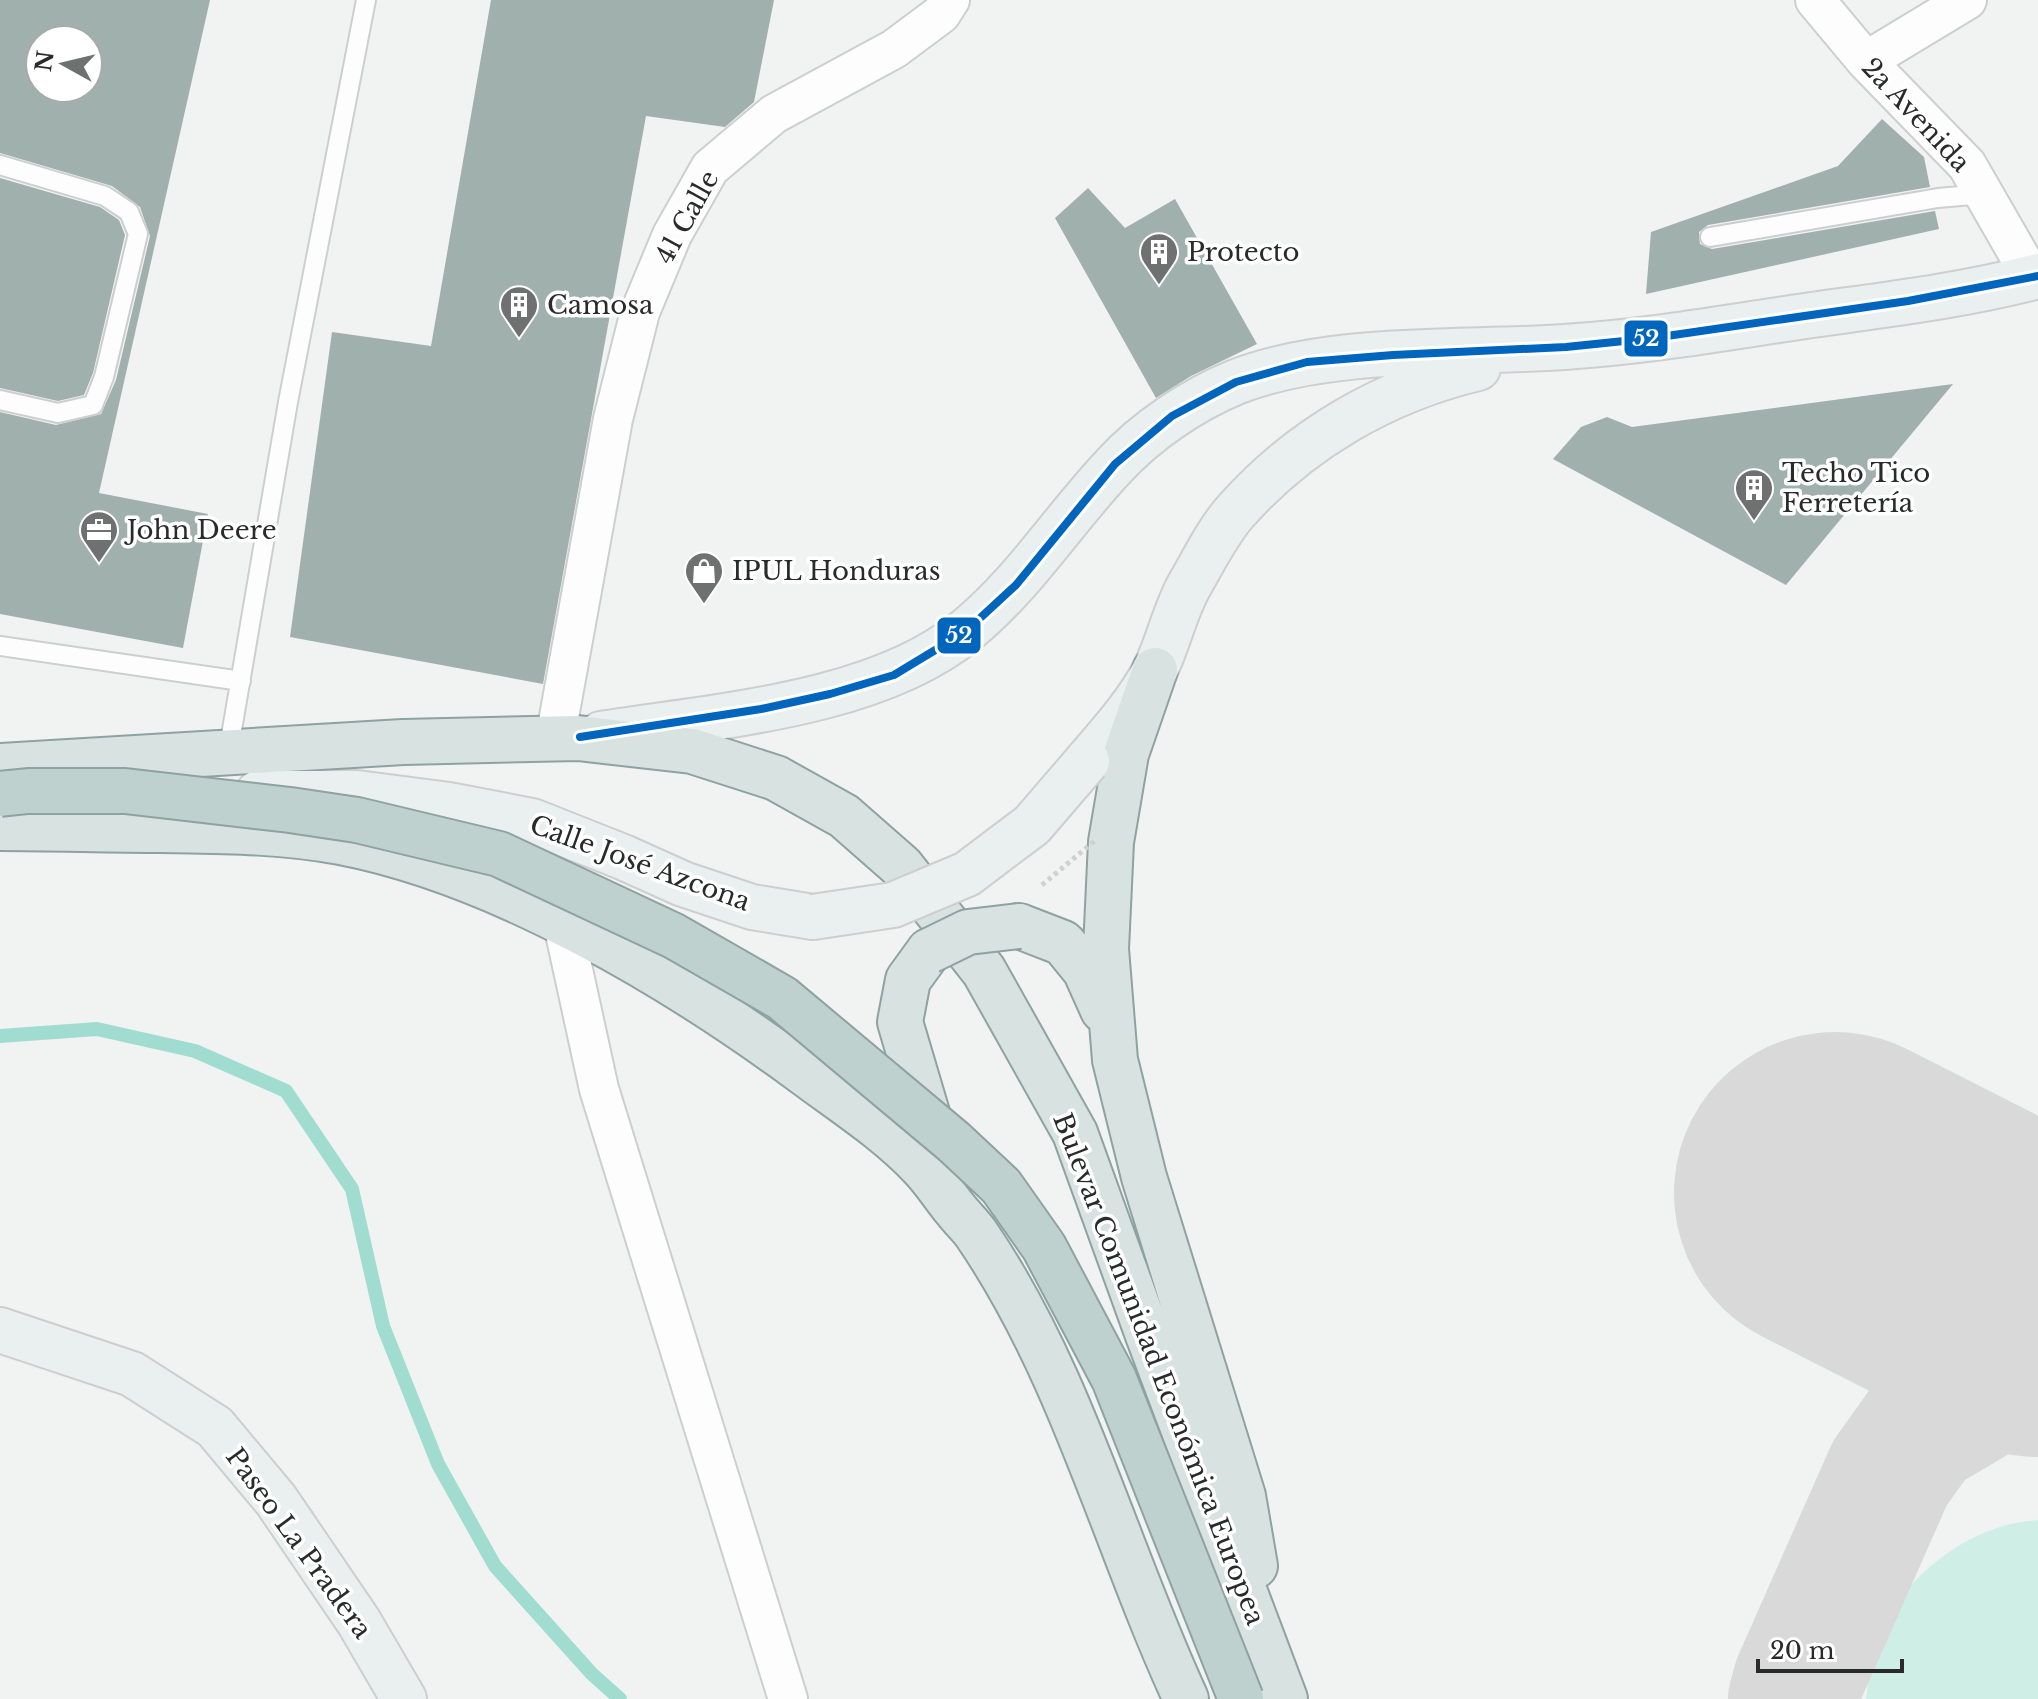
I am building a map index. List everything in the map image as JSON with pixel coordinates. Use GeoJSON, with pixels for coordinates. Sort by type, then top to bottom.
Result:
{"type":"FeatureCollection","features":[{"type":"Feature","properties":{"kind":"highway"},"geometry":{"type":"LineString","coordinates":[[1,817],[28,791],[125,791],[357,820],[499,854],[674,936],[782,998],[954,1142],[1001,1186],[1044,1247],[1114,1379],[1241,1699]]}},
{"type":"Feature","properties":{"kind":"main road","name":"Calle José Azcona"},"geometry":{"type":"LineString","coordinates":[[566,738],[761,709],[830,694],[894,675],[965,632],[1016,585],[1115,464],[1172,416],[1236,382],[1307,362],[1566,347],[1653,338],[1864,307],[2035,277]]}},
{"type":"Feature","properties":{"kind":"main road","name":"Calle José Azcona"},"geometry":{"type":"LineString","coordinates":[[1,817],[79,814],[276,791],[357,793],[449,805],[532,821],[683,884],[752,907],[813,917],[893,905],[967,874],[1032,825],[1121,720],[1155,670],[1188,587],[1234,513],[1290,459],[1345,419],[1435,378],[1566,347]]}},
{"type":"Feature","properties":{"kind":"main road"},"geometry":{"type":"LineString","coordinates":[[1155,670],[1126,754],[1111,842],[1106,949],[1115,1060],[1144,1177],[1243,1496],[1280,1685]]}},
{"type":"Feature","properties":{"kind":"main road","name":"Bulevar Comunidad Económica Europea"},"geometry":{"type":"LineString","coordinates":[[0,766],[403,742],[566,738],[692,751],[776,778],[844,816],[901,866],[984,971],[1075,1133],[1280,1685]]}},
{"type":"Feature","properties":{"kind":"main road"},"geometry":{"type":"LineString","coordinates":[[1,817],[335,841],[439,870],[496,892],[563,924],[676,986],[771,1049],[884,1132],[922,1167],[975,1231],[1024,1311],[1065,1401],[1156,1634],[1186,1699]]}},
{"type":"Feature","properties":{"kind":"main road"},"geometry":{"type":"LineString","coordinates":[[956,1210],[900,1022],[908,980],[929,951],[968,932],[1019,926],[1063,943],[1085,970],[1113,1034]]}},
{"type":"Feature","properties":{"kind":"main road","name":"Paseo La Pradera"},"geometry":{"type":"LineString","coordinates":[[0,1330],[132,1374],[215,1427],[276,1500],[359,1622],[404,1699]]}},
{"type":"Feature","properties":{"kind":"street","name":"41 Calle"},"geometry":{"type":"LineString","coordinates":[[566,738],[613,419],[640,312],[672,235],[710,168],[774,114],[894,49],[941,14],[950,0]]}},
{"type":"Feature","properties":{"kind":"street","name":"2a Avenida"},"geometry":{"type":"LineString","coordinates":[[1815,0],[1866,61],[1967,165],[2035,277]]}},
{"type":"Feature","properties":{"kind":"street"},"geometry":{"type":"LineString","coordinates":[[1866,61],[1967,0]]}},
{"type":"Feature","properties":{"kind":"street"},"geometry":{"type":"LineString","coordinates":[[563,924],[599,1089],[788,1699]]}},
{"type":"Feature","properties":{"kind":"lane"},"geometry":{"type":"LineString","coordinates":[[228,753],[288,402],[366,0]]}},
{"type":"Feature","properties":{"kind":"lane"},"geometry":{"type":"LineString","coordinates":[[0,165],[105,196],[129,212],[138,234],[104,377],[93,405],[58,413],[0,400]]}},
{"type":"Feature","properties":{"kind":"lane"},"geometry":{"type":"LineString","coordinates":[[1710,237],[1938,198],[1983,194]]}},
{"type":"Feature","properties":{"kind":"lane"},"geometry":{"type":"LineString","coordinates":[[0,646],[241,681]]}},
{"type":"Feature","properties":{"kind":"green space"},"geometry":{"type":"Polygon","coordinates":[[[2038,1520],[2038,1699],[1866,1699],[1868,1684],[1855,1680],[1867,1651],[1902,1596],[1924,1573],[1949,1552],[1976,1536],[2006,1525],[2038,1520]]]}},
{"type":"Feature","properties":{"kind":"building"},"geometry":{"type":"Polygon","coordinates":[[[0,0],[210,0],[99,493],[208,514],[183,648],[0,614],[0,412],[56,425],[101,414],[116,380],[150,236],[140,207],[112,186],[0,153],[0,0]]]}},
{"type":"Feature","properties":{"kind":"building","name":"Camosa"},"geometry":{"type":"Polygon","coordinates":[[[491,0],[774,0],[754,102],[725,127],[646,116],[543,684],[290,637],[332,332],[431,346],[491,0]]]}},
{"type":"Feature","properties":{"kind":"building"},"geometry":{"type":"Polygon","coordinates":[[[1882,119],[1924,157],[1930,187],[1708,225],[1699,232],[1700,244],[1712,249],[1935,211],[1939,229],[1646,294],[1651,232],[1838,166],[1882,119]]]}},
{"type":"Feature","properties":{"kind":"building"},"geometry":{"type":"Polygon","coordinates":[[[0,178],[100,207],[119,220],[125,235],[93,373],[84,395],[58,401],[0,388],[0,178]]]}},
{"type":"Feature","properties":{"kind":"building","name":"Protecto"},"geometry":{"type":"Polygon","coordinates":[[[1088,188],[1125,228],[1175,199],[1257,344],[1191,376],[1156,398],[1055,218],[1088,188]]]}},
{"type":"Feature","properties":{"kind":"building","name":"Techo Tico Ferretería"},"geometry":{"type":"Polygon","coordinates":[[[1953,384],[1786,585],[1553,459],[1581,427],[1607,417],[1632,427],[1953,384]]]}},
{"type":"Feature","properties":{"kind":"waterway"},"geometry":{"type":"LineString","coordinates":[[0,1036],[97,1029],[195,1051],[286,1091],[352,1189],[383,1326],[438,1464],[495,1566],[592,1674],[620,1699]]}},
{"type":"Feature","properties":{"kind":"taxiway"},"geometry":{"type":"LineString","coordinates":[[1793,1699],[1798,1681],[1890,1473],[1920,1431],[1981,1395],[2038,1372]]}},
{"type":"Feature","properties":{"kind":"runway"},"geometry":{"type":"LineString","coordinates":[[1835,1193],[2038,1296]]}},
{"type":"Feature","properties":{"kind":"transit line","name":"52"},"geometry":{"type":"LineString","coordinates":[[580,737],[761,709],[830,694],[894,675],[965,632],[1016,585],[1115,464],[1172,416],[1236,382],[1307,362],[1566,347],[1653,338],[1908,301],[2038,276]]}},
{"type":"Feature","properties":{"kind":"place","name":"Protecto"},"geometry":{"type":"Point","coordinates":[1159,286]}},
{"type":"Feature","properties":{"kind":"place","name":"Camosa"},"geometry":{"type":"Point","coordinates":[519,339]}},
{"type":"Feature","properties":{"kind":"place","name":"Techo Tico Ferretería"},"geometry":{"type":"Point","coordinates":[1754,522]}},
{"type":"Feature","properties":{"kind":"place","name":"John Deere"},"geometry":{"type":"Point","coordinates":[99,564]}},
{"type":"Feature","properties":{"kind":"place","name":"IPUL Honduras"},"geometry":{"type":"Point","coordinates":[704,605]}}]}
